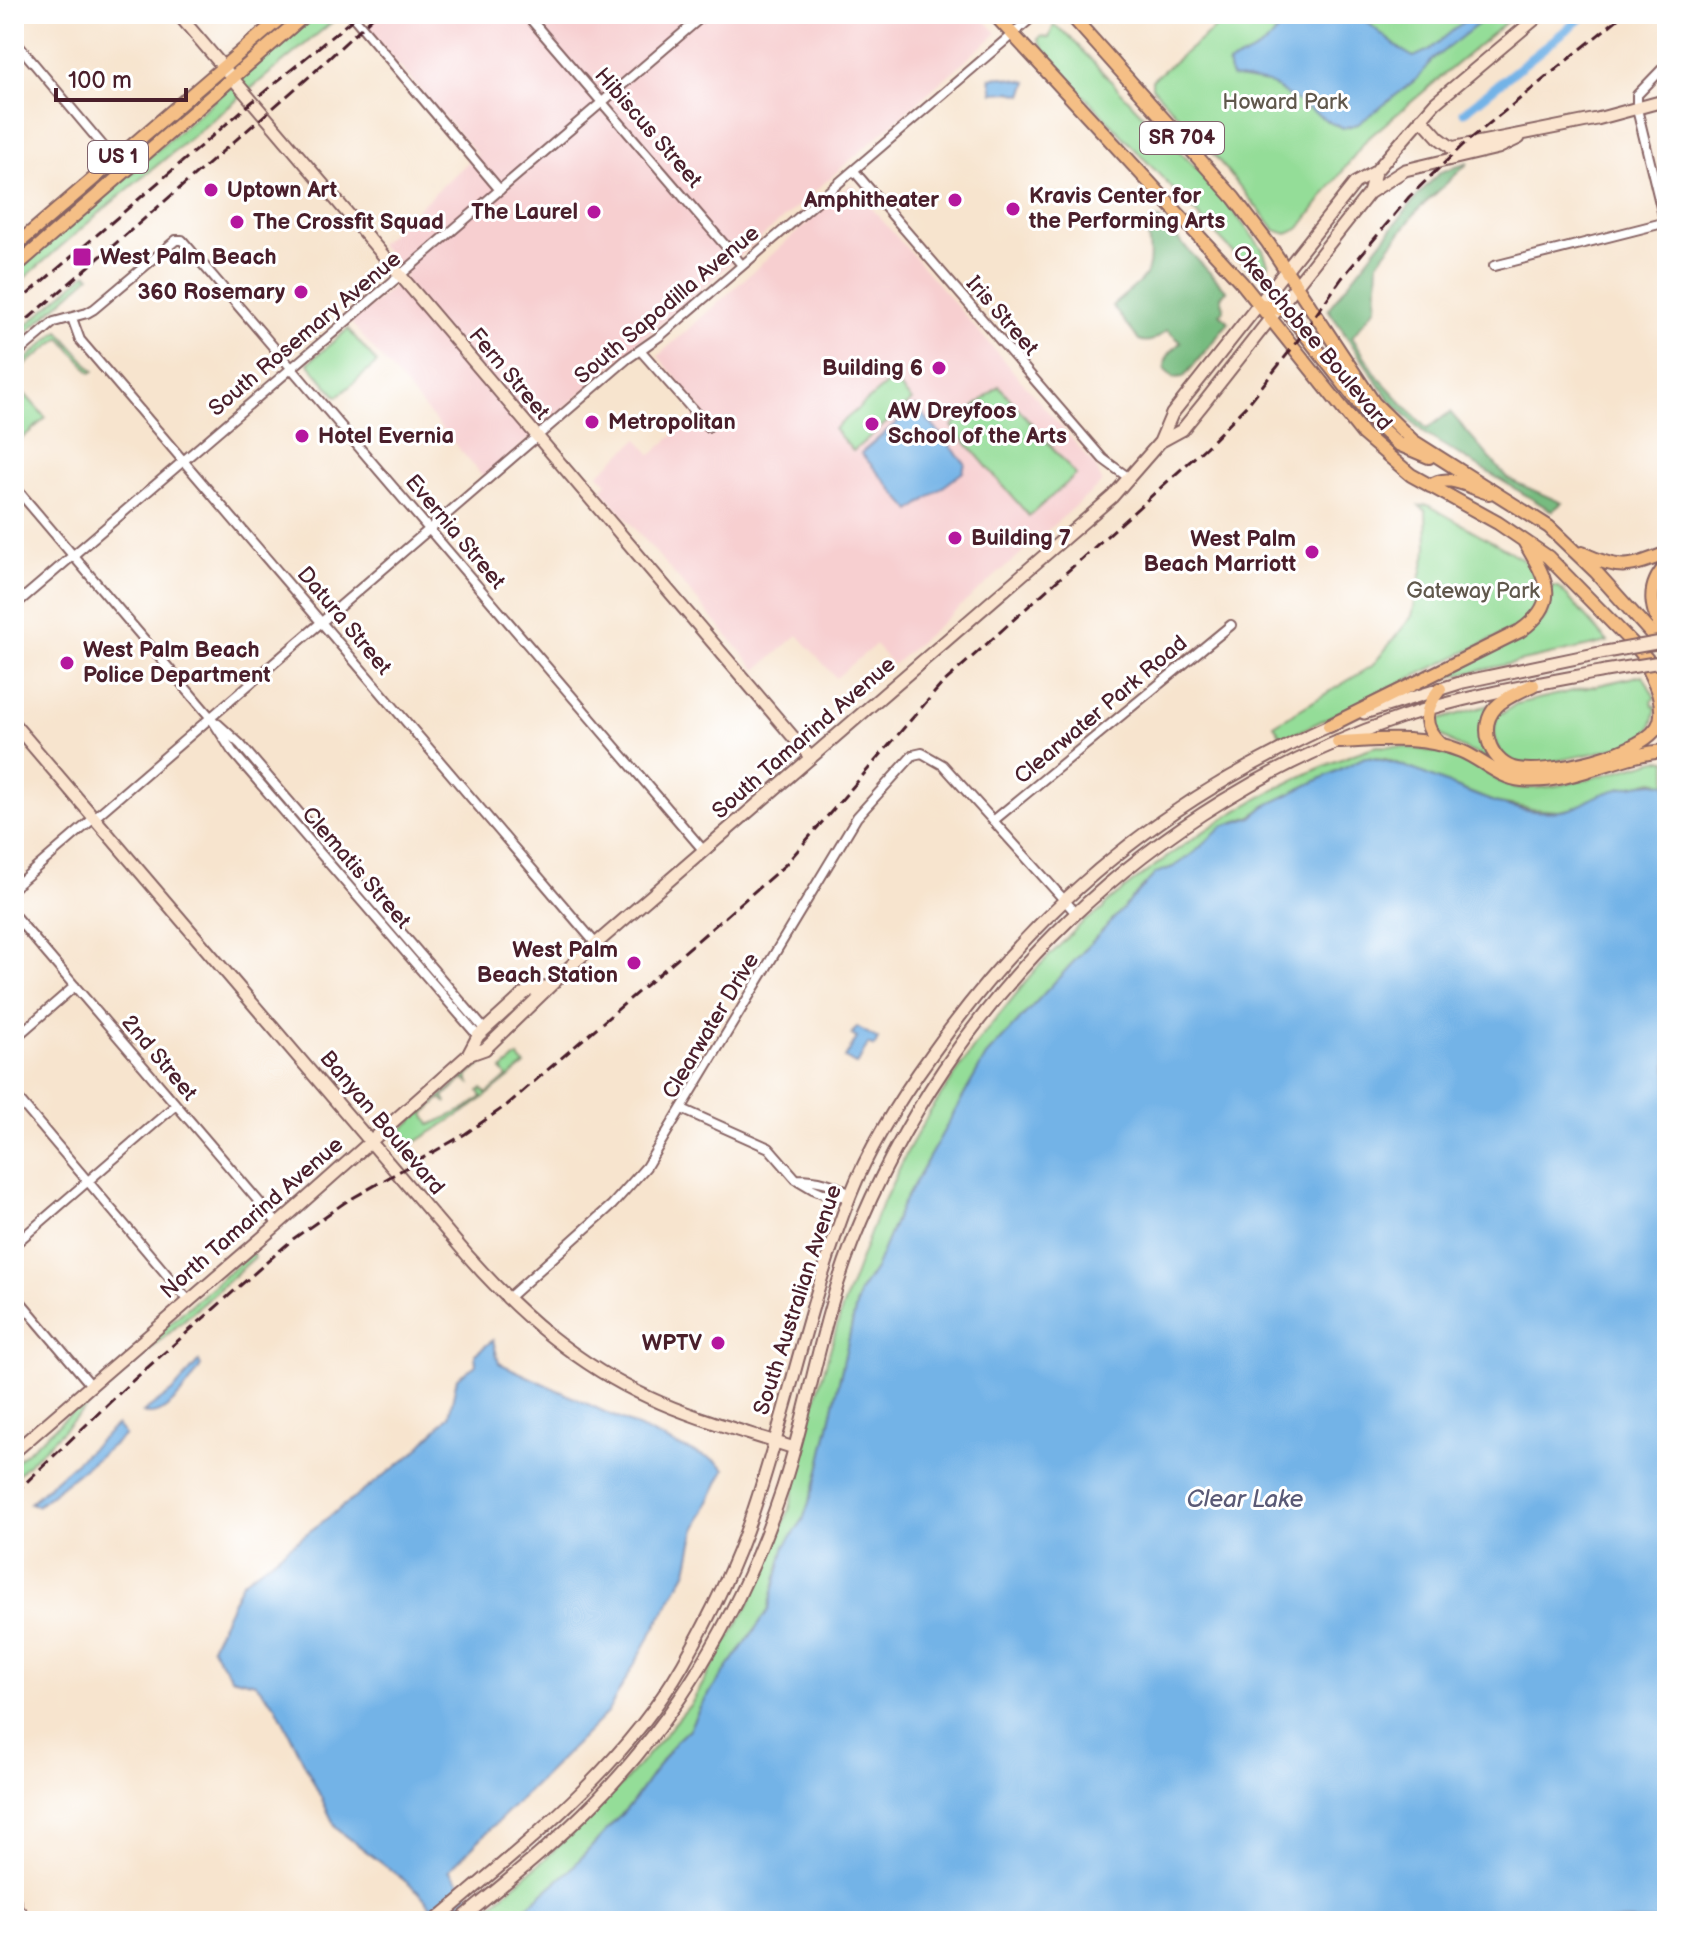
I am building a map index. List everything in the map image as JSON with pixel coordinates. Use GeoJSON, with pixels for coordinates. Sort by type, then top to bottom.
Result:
{"type":"FeatureCollection","features":[{"type":"Feature","properties":{"kind":"main road","name":"US 1"},"geometry":{"type":"LineString","coordinates":[[14,247],[285,14]]}},
{"type":"Feature","properties":{"kind":"main road","name":"US 1"},"geometry":{"type":"LineString","coordinates":[[15,264],[306,14]]}},
{"type":"Feature","properties":{"kind":"main road","name":"Okeechobee Boulevard"},"geometry":{"type":"LineString","coordinates":[[994,14],[1259,304],[1274,313],[1363,434],[1411,475],[1523,538],[1559,567],[1667,682]]}},
{"type":"Feature","properties":{"kind":"main road","name":"Okeechobee Boulevard"},"geometry":{"type":"LineString","coordinates":[[1070,14],[1219,180],[1286,269],[1374,403],[1413,441],[1538,519],[1572,548],[1667,651]]}},
{"type":"Feature","properties":{"kind":"main road"},"geometry":{"type":"LineString","coordinates":[[1274,313],[1289,313],[1382,430],[1408,449],[1447,463]]}},
{"type":"Feature","properties":{"kind":"main road"},"geometry":{"type":"LineString","coordinates":[[1430,486],[1441,479],[1449,480],[1500,495]]}},
{"type":"Feature","properties":{"kind":"main road"},"geometry":{"type":"LineString","coordinates":[[1329,726],[1532,623],[1545,606],[1547,585],[1523,538]]}},
{"type":"Feature","properties":{"kind":"main road"},"geometry":{"type":"LineString","coordinates":[[1572,548],[1620,567],[1649,561],[1667,553]]}},
{"type":"Feature","properties":{"kind":"main road"},"geometry":{"type":"LineString","coordinates":[[1667,565],[1652,587],[1657,621],[1667,642]]}},
{"type":"Feature","properties":{"kind":"main road"},"geometry":{"type":"LineString","coordinates":[[1533,685],[1496,707],[1489,719],[1487,739],[1498,758],[1517,769],[1528,769],[1573,764],[1614,754],[1641,743],[1660,723],[1659,696],[1638,649]]}},
{"type":"Feature","properties":{"kind":"main road"},"geometry":{"type":"LineString","coordinates":[[1440,689],[1427,709],[1427,728],[1441,744]]}},
{"type":"Feature","properties":{"kind":"main road"},"geometry":{"type":"LineString","coordinates":[[1338,742],[1396,739],[1441,744],[1481,761],[1506,777],[1526,781],[1583,773],[1643,754],[1667,751]]}},
{"type":"Feature","properties":{"kind":"street","name":"Fern Street"},"geometry":{"type":"LineString","coordinates":[[178,14],[811,758]]}},
{"type":"Feature","properties":{"kind":"street"},"geometry":{"type":"LineString","coordinates":[[351,14],[500,190]]}},
{"type":"Feature","properties":{"kind":"street","name":"Hibiscus Street"},"geometry":{"type":"LineString","coordinates":[[526,14],[742,265]]}},
{"type":"Feature","properties":{"kind":"street","name":"South Rosemary Avenue"},"geometry":{"type":"LineString","coordinates":[[14,606],[705,14]]}},
{"type":"Feature","properties":{"kind":"street","name":"South Sapodilla Avenue"},"geometry":{"type":"LineString","coordinates":[[14,887],[1036,14]]}},
{"type":"Feature","properties":{"kind":"street"},"geometry":{"type":"LineString","coordinates":[[1369,193],[1375,172],[1421,118],[1541,14]]}},
{"type":"Feature","properties":{"kind":"street"},"geometry":{"type":"LineString","coordinates":[[14,40],[125,172]]}},
{"type":"Feature","properties":{"kind":"street"},"geometry":{"type":"LineString","coordinates":[[1494,266],[1666,225],[1637,109],[1637,95],[1667,64]]}},
{"type":"Feature","properties":{"kind":"street"},"geometry":{"type":"LineString","coordinates":[[1451,148],[1501,136],[1531,133],[1667,100]]}},
{"type":"Feature","properties":{"kind":"street"},"geometry":{"type":"LineString","coordinates":[[1421,118],[1451,148],[1469,156]]}},
{"type":"Feature","properties":{"kind":"street"},"geometry":{"type":"LineString","coordinates":[[1369,193],[1405,170],[1498,148],[1531,133]]}},
{"type":"Feature","properties":{"kind":"street","name":"Iris Street"},"geometry":{"type":"LineString","coordinates":[[854,171],[1103,459],[1129,478]]}},
{"type":"Feature","properties":{"kind":"street","name":"South Tamarind Avenue"},"geometry":{"type":"LineString","coordinates":[[468,1055],[485,1049],[596,944],[1112,497],[1160,442],[1172,414],[1355,183],[1375,172]]}},
{"type":"Feature","properties":{"kind":"street","name":"South Tamarind Avenue"},"geometry":{"type":"LineString","coordinates":[[1160,442],[1182,430],[1369,193]]}},
{"type":"Feature","properties":{"kind":"street","name":"Evernia Street"},"geometry":{"type":"LineString","coordinates":[[72,318],[94,309],[178,239],[190,248],[704,851]]}},
{"type":"Feature","properties":{"kind":"street"},"geometry":{"type":"LineString","coordinates":[[14,356],[54,322],[72,318]]}},
{"type":"Feature","properties":{"kind":"street","name":"Datura Street"},"geometry":{"type":"LineString","coordinates":[[72,318],[80,340],[596,944]]}},
{"type":"Feature","properties":{"kind":"street"},"geometry":{"type":"LineString","coordinates":[[640,350],[708,427]]}},
{"type":"Feature","properties":{"kind":"street","name":"Clematis Street"},"geometry":{"type":"LineString","coordinates":[[14,486],[211,718],[240,744],[481,1033]]}},
{"type":"Feature","properties":{"kind":"street","name":"Clearwater Park Road"},"geometry":{"type":"LineString","coordinates":[[993,821],[1231,625]]}},
{"type":"Feature","properties":{"kind":"street","name":"South Australian Avenue"},"geometry":{"type":"LineString","coordinates":[[436,1920],[555,1818],[619,1751],[681,1668],[731,1569],[755,1506],[813,1305],[851,1195],[897,1105],[949,1028],[996,970],[1064,899],[1171,813],[1244,769],[1329,726],[1440,689],[1600,653],[1667,642]]}},
{"type":"Feature","properties":{"kind":"street","name":"South Australian Avenue"},"geometry":{"type":"LineString","coordinates":[[459,1921],[595,1802],[646,1744],[714,1648],[761,1550],[794,1448],[838,1284],[891,1154],[960,1047],[1004,989],[1075,912],[1177,831],[1250,786],[1338,742],[1471,696],[1667,661]]}},
{"type":"Feature","properties":{"kind":"street","name":"Banyan Boulevard"},"geometry":{"type":"LineString","coordinates":[[14,724],[507,1299],[545,1333],[621,1384],[682,1411],[794,1448]]}},
{"type":"Feature","properties":{"kind":"street","name":"Clearwater Drive"},"geometry":{"type":"LineString","coordinates":[[507,1299],[630,1186],[661,1146],[857,817],[906,760],[922,753],[943,765],[993,821]]}},
{"type":"Feature","properties":{"kind":"street"},"geometry":{"type":"LineString","coordinates":[[993,821],[1075,912]]}},
{"type":"Feature","properties":{"kind":"street","name":"2nd Street"},"geometry":{"type":"LineString","coordinates":[[14,915],[278,1224]]}},
{"type":"Feature","properties":{"kind":"street"},"geometry":{"type":"LineString","coordinates":[[14,1039],[75,986]]}},
{"type":"Feature","properties":{"kind":"street","name":"North Tamarind Avenue"},"geometry":{"type":"LineString","coordinates":[[14,1452],[468,1055],[481,1033],[527,991],[550,986]]}},
{"type":"Feature","properties":{"kind":"street"},"geometry":{"type":"LineString","coordinates":[[491,1042],[505,1011]]}},
{"type":"Feature","properties":{"kind":"street"},"geometry":{"type":"LineString","coordinates":[[14,1094],[189,1301]]}},
{"type":"Feature","properties":{"kind":"street"},"geometry":{"type":"LineString","coordinates":[[14,1245],[176,1105]]}},
{"type":"Feature","properties":{"kind":"street"},"geometry":{"type":"LineString","coordinates":[[682,1109],[769,1148],[796,1179],[832,1197],[851,1195],[868,1206]]}},
{"type":"Feature","properties":{"kind":"street"},"geometry":{"type":"LineString","coordinates":[[14,1294],[91,1385]]}},
{"type":"Feature","properties":{"kind":"street"},"geometry":{"type":"LineString","coordinates":[[555,1818],[567,1829]]}},
{"type":"Feature","properties":{"kind":"street"},"geometry":{"type":"LineString","coordinates":[[14,1895],[16,1908],[30,1921]]}},
{"type":"Feature","properties":{"kind":"shaded area"},"geometry":{"type":"Polygon","coordinates":[[[383,14],[979,14],[997,33],[484,478],[351,323],[406,275],[379,244],[477,154],[366,29],[383,14]]]}},
{"type":"Feature","properties":{"kind":"shaded area","name":"AW Dreyfoos School of the Arts"},"geometry":{"type":"Polygon","coordinates":[[[851,184],[1096,467],[1102,483],[893,665],[875,645],[836,678],[798,635],[757,670],[601,489],[607,483],[598,474],[638,439],[651,455],[702,410],[658,356],[851,184]]]}},
{"type":"Feature","properties":{"kind":"green space"},"geometry":{"type":"Polygon","coordinates":[[[314,14],[342,14],[111,203],[14,287],[14,274],[314,14]]]}},
{"type":"Feature","properties":{"kind":"green space","name":"Howard Park"},"geometry":{"type":"Polygon","coordinates":[[[1232,14],[1516,14],[1366,140],[1300,228],[1287,234],[1275,230],[1215,156],[1152,87],[1152,80],[1232,14]]]}},
{"type":"Feature","properties":{"kind":"green space"},"geometry":{"type":"Polygon","coordinates":[[[1054,25],[1069,36],[1212,184],[1263,250],[1268,264],[1263,275],[1256,275],[1250,270],[1050,60],[1038,39],[1042,36],[1049,38],[1054,25]]]}},
{"type":"Feature","properties":{"kind":"green space"},"geometry":{"type":"Polygon","coordinates":[[[1468,163],[1417,211],[1378,262],[1376,307],[1352,337],[1379,378],[1427,429],[1450,412],[1508,479],[1562,503],[1552,511],[1425,434],[1389,399],[1328,309],[1440,172],[1468,163]]]}},
{"type":"Feature","properties":{"kind":"green space"},"geometry":{"type":"Polygon","coordinates":[[[1159,219],[1227,291],[1221,296],[1224,310],[1220,314],[1229,322],[1184,377],[1174,378],[1165,370],[1167,357],[1181,342],[1167,330],[1151,341],[1139,340],[1112,306],[1146,274],[1150,257],[1147,228],[1152,221],[1159,219]]]}},
{"type":"Feature","properties":{"kind":"green space"},"geometry":{"type":"Polygon","coordinates":[[[87,273],[90,276],[14,344],[14,336],[87,273]]]}},
{"type":"Feature","properties":{"kind":"green space"},"geometry":{"type":"Polygon","coordinates":[[[348,329],[377,363],[337,397],[308,363],[348,329]]]}},
{"type":"Feature","properties":{"kind":"green space"},"geometry":{"type":"Polygon","coordinates":[[[59,331],[94,371],[91,373],[61,338],[18,370],[16,368],[59,331]]]}},
{"type":"Feature","properties":{"kind":"green space"},"geometry":{"type":"Polygon","coordinates":[[[14,375],[18,380],[15,383],[46,418],[14,445],[14,375]]]}},
{"type":"Feature","properties":{"kind":"green space"},"geometry":{"type":"Polygon","coordinates":[[[893,379],[912,401],[853,451],[834,429],[893,379]]]}},
{"type":"Feature","properties":{"kind":"green space"},"geometry":{"type":"Polygon","coordinates":[[[999,386],[1076,475],[1029,516],[952,426],[999,386]]]}},
{"type":"Feature","properties":{"kind":"green space","name":"Gateway Park"},"geometry":{"type":"Polygon","coordinates":[[[1428,505],[1521,558],[1540,585],[1540,601],[1536,610],[1520,626],[1286,738],[1274,725],[1372,666],[1412,616],[1427,548],[1426,511],[1419,506],[1428,505]]]}},
{"type":"Feature","properties":{"kind":"green space"},"geometry":{"type":"Polygon","coordinates":[[[1551,586],[1559,587],[1608,642],[1437,680],[1437,677],[1512,641],[1538,624],[1549,609],[1551,586]]]}},
{"type":"Feature","properties":{"kind":"green space"},"geometry":{"type":"Polygon","coordinates":[[[1643,675],[1655,698],[1652,700],[1653,706],[1656,706],[1654,720],[1641,738],[1599,752],[1540,763],[1515,762],[1498,747],[1494,733],[1499,711],[1503,713],[1516,704],[1643,675]]]}},
{"type":"Feature","properties":{"kind":"green space"},"geometry":{"type":"Polygon","coordinates":[[[1489,705],[1479,731],[1492,761],[1449,741],[1432,722],[1489,705]]]}},
{"type":"Feature","properties":{"kind":"green space"},"geometry":{"type":"Polygon","coordinates":[[[1376,746],[1416,748],[1441,754],[1467,762],[1502,783],[1517,788],[1569,783],[1667,760],[1667,784],[1653,781],[1596,797],[1581,807],[1559,811],[1531,809],[1494,802],[1386,759],[1365,757],[1265,806],[1252,816],[1223,826],[1195,852],[1173,867],[1156,873],[986,1056],[901,1207],[875,1269],[859,1293],[817,1479],[803,1520],[785,1546],[768,1611],[702,1704],[689,1729],[675,1742],[631,1804],[570,1870],[511,1921],[483,1921],[484,1911],[546,1858],[625,1781],[691,1704],[750,1602],[790,1508],[811,1415],[842,1309],[877,1215],[929,1113],[979,1040],[1037,968],[1083,922],[1171,854],[1268,793],[1376,746]]]}},
{"type":"Feature","properties":{"kind":"green space"},"geometry":{"type":"Polygon","coordinates":[[[518,1057],[525,1065],[472,1107],[406,1148],[396,1147],[395,1140],[400,1131],[485,1059],[467,1076],[470,1083],[464,1079],[444,1096],[447,1103],[441,1098],[424,1114],[430,1125],[466,1109],[482,1097],[479,1091],[482,1089],[487,1094],[507,1077],[502,1070],[518,1057]]]}},
{"type":"Feature","properties":{"kind":"green space"},"geometry":{"type":"Polygon","coordinates":[[[252,1252],[255,1257],[98,1396],[14,1478],[14,1463],[91,1396],[90,1392],[252,1252]]]}},
{"type":"Feature","properties":{"kind":"water"},"geometry":{"type":"Polygon","coordinates":[[[1286,14],[1361,14],[1386,38],[1414,57],[1429,50],[1473,14],[1491,14],[1432,60],[1418,78],[1377,110],[1358,124],[1343,128],[1268,83],[1231,77],[1228,64],[1269,41],[1286,14]]]}},
{"type":"Feature","properties":{"kind":"water"},"geometry":{"type":"Polygon","coordinates":[[[990,78],[1028,82],[1023,95],[993,93],[990,78]]]}},
{"type":"Feature","properties":{"kind":"water"},"geometry":{"type":"Polygon","coordinates":[[[916,406],[965,463],[963,472],[911,511],[861,453],[916,406]]]}},
{"type":"Feature","properties":{"kind":"water","name":"Clear Lake"},"geometry":{"type":"Polygon","coordinates":[[[1365,757],[1414,770],[1510,807],[1535,811],[1566,810],[1621,788],[1667,784],[1667,1921],[511,1921],[570,1870],[631,1804],[675,1742],[689,1729],[702,1704],[768,1611],[785,1546],[803,1520],[817,1479],[859,1293],[875,1269],[901,1207],[986,1056],[1156,873],[1173,867],[1195,852],[1223,826],[1252,817],[1265,806],[1365,757]]]}},
{"type":"Feature","properties":{"kind":"water"},"geometry":{"type":"Polygon","coordinates":[[[857,1027],[878,1039],[874,1047],[868,1044],[857,1065],[845,1058],[857,1038],[852,1035],[857,1027]]]}},
{"type":"Feature","properties":{"kind":"water"},"geometry":{"type":"Polygon","coordinates":[[[493,1340],[499,1363],[716,1461],[725,1469],[696,1528],[687,1571],[607,1713],[449,1870],[484,1911],[483,1921],[444,1921],[418,1891],[336,1828],[276,1706],[255,1683],[231,1677],[211,1647],[242,1582],[414,1453],[449,1416],[457,1378],[476,1365],[475,1354],[493,1340]]]}},
{"type":"Feature","properties":{"kind":"water"},"geometry":{"type":"Polygon","coordinates":[[[199,1361],[201,1366],[176,1399],[160,1411],[143,1413],[174,1390],[199,1361]]]}},
{"type":"Feature","properties":{"kind":"water"},"geometry":{"type":"Polygon","coordinates":[[[117,1425],[125,1435],[37,1506],[30,1503],[117,1425]]]}},
{"type":"Feature","properties":{"kind":"waterway"},"geometry":{"type":"LineString","coordinates":[[1464,112],[1586,14]]}},
{"type":"Feature","properties":{"kind":"railway"},"geometry":{"type":"LineString","coordinates":[[14,306],[359,14]]}},
{"type":"Feature","properties":{"kind":"railway"},"geometry":{"type":"LineString","coordinates":[[14,331],[310,76],[376,14]]}},
{"type":"Feature","properties":{"kind":"railway"},"geometry":{"type":"LineString","coordinates":[[14,1494],[130,1383],[293,1239],[344,1203],[465,1134],[507,1105],[785,865],[942,684],[1206,447],[1248,404],[1342,278],[1409,197],[1463,145],[1624,14]]}},
{"type":"Feature","properties":{"kind":"place","name":"Uptown Art"},"geometry":{"type":"Point","coordinates":[211,190]}},
{"type":"Feature","properties":{"kind":"place","name":"Amphitheater"},"geometry":{"type":"Point","coordinates":[955,200]}},
{"type":"Feature","properties":{"kind":"place","name":"Kravis Center for the Performing Arts"},"geometry":{"type":"Point","coordinates":[1013,209]}},
{"type":"Feature","properties":{"kind":"place","name":"The Laurel"},"geometry":{"type":"Point","coordinates":[594,212]}},
{"type":"Feature","properties":{"kind":"place","name":"The Crossfit Squad"},"geometry":{"type":"Point","coordinates":[237,222]}},
{"type":"Feature","properties":{"kind":"place","name":"West Palm Beach"},"geometry":{"type":"Point","coordinates":[82,257]}},
{"type":"Feature","properties":{"kind":"place","name":"360 Rosemary"},"geometry":{"type":"Point","coordinates":[301,292]}},
{"type":"Feature","properties":{"kind":"place","name":"Building 6"},"geometry":{"type":"Point","coordinates":[939,368]}},
{"type":"Feature","properties":{"kind":"place","name":"Metropolitan"},"geometry":{"type":"Point","coordinates":[592,422]}},
{"type":"Feature","properties":{"kind":"place","name":"AW Dreyfoos School of the Arts"},"geometry":{"type":"Point","coordinates":[872,424]}},
{"type":"Feature","properties":{"kind":"place","name":"Hotel Evernia"},"geometry":{"type":"Point","coordinates":[302,436]}},
{"type":"Feature","properties":{"kind":"place","name":"Building 7"},"geometry":{"type":"Point","coordinates":[955,538]}},
{"type":"Feature","properties":{"kind":"place","name":"West Palm Beach Marriott"},"geometry":{"type":"Point","coordinates":[1312,552]}},
{"type":"Feature","properties":{"kind":"place","name":"West Palm Beach Police Department"},"geometry":{"type":"Point","coordinates":[67,663]}},
{"type":"Feature","properties":{"kind":"place","name":"West Palm Beach Station"},"geometry":{"type":"Point","coordinates":[634,963]}},
{"type":"Feature","properties":{"kind":"place","name":"WPTV"},"geometry":{"type":"Point","coordinates":[718,1343]}}]}
